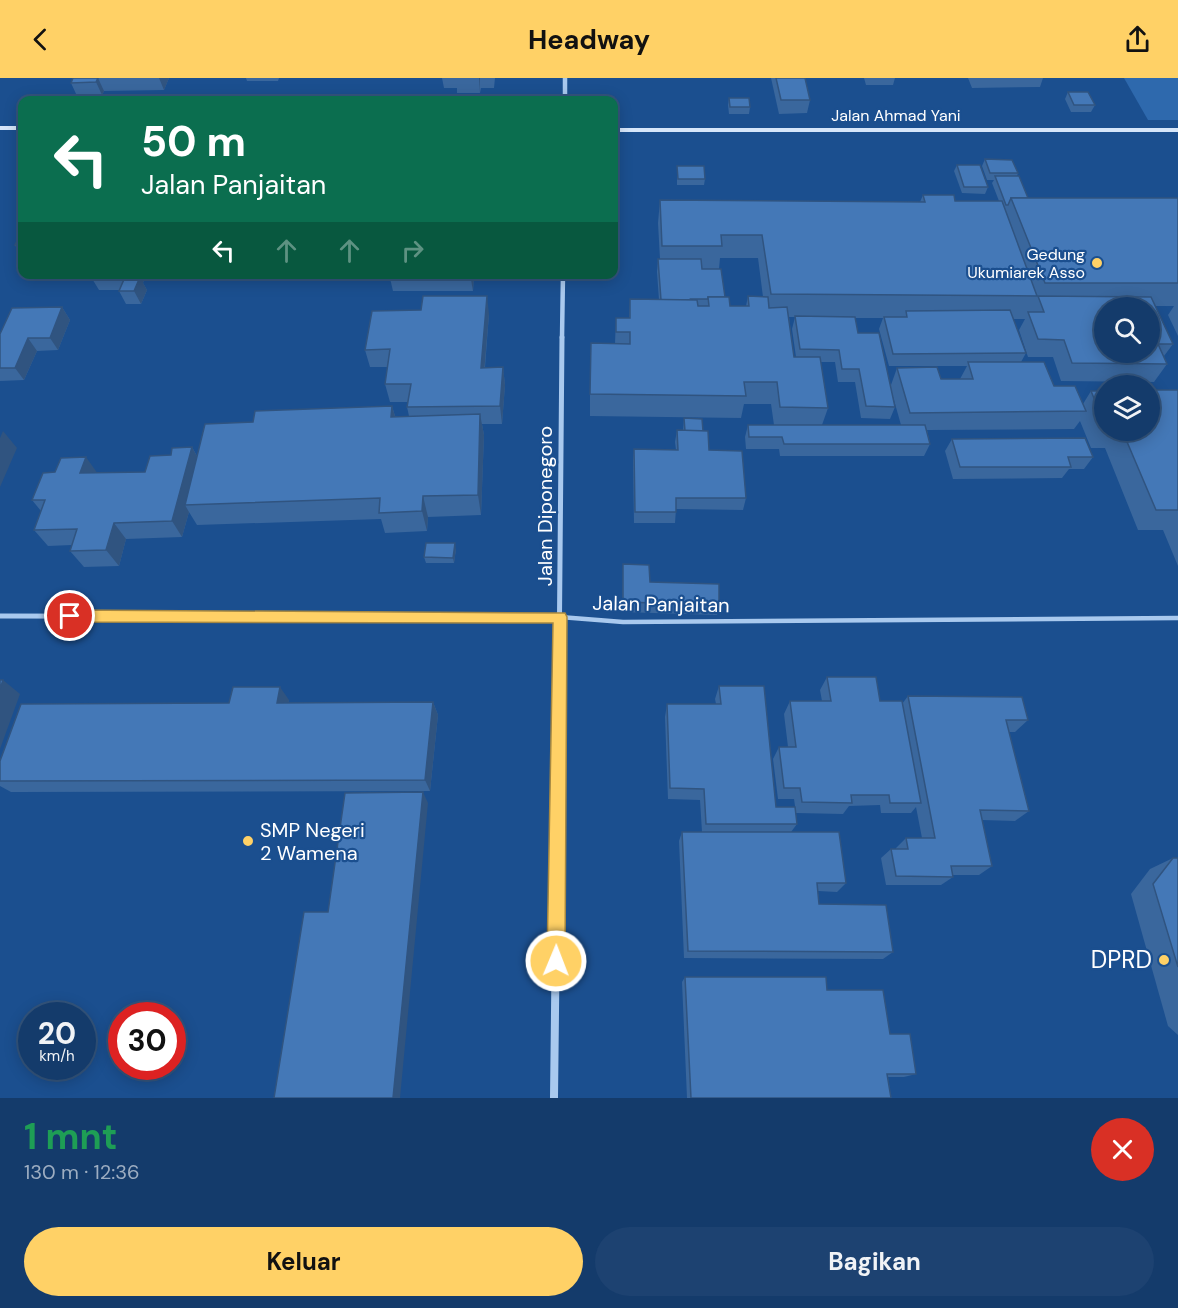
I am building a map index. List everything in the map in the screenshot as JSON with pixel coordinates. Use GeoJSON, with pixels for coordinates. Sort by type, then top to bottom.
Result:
{"type":"FeatureCollection","features":[{"type":"Feature","properties":{"kind":"main road"},"geometry":{"type":"LineString","coordinates":[[0,128],[18,128]]}},
{"type":"Feature","properties":{"kind":"main road","name":"Jalan Ahmad Yani"},"geometry":{"type":"LineString","coordinates":[[618,130],[1178,130]]}},
{"type":"Feature","properties":{"kind":"street"},"geometry":{"type":"LineString","coordinates":[[565,78],[565,96]]}},
{"type":"Feature","properties":{"kind":"street","name":"Jalan Diponegoro"},"geometry":{"type":"LineString","coordinates":[[554,1098],[563,279]]}},
{"type":"Feature","properties":{"kind":"street","name":"Jalan Panjaitan"},"geometry":{"type":"LineString","coordinates":[[0,616],[560,617]]}},
{"type":"Feature","properties":{"kind":"lane","name":"Jalan Panjaitan"},"geometry":{"type":"LineString","coordinates":[[560,617],[623,622],[1178,618]]}},
{"type":"Feature","properties":{"kind":"shaded area"},"geometry":{"type":"Polygon","coordinates":[[[1124,78],[1178,78],[1178,120],[1148,120],[1124,78]]]}},
{"type":"Feature","properties":{"kind":"building"},"geometry":{"type":"Polygon","coordinates":[[[73,78],[98,78],[96,82],[71,83],[73,78]]]}},
{"type":"Feature","properties":{"kind":"building"},"geometry":{"type":"Polygon","coordinates":[[[776,78],[805,78],[810,100],[781,100],[776,78]]]}},
{"type":"Feature","properties":{"kind":"building"},"geometry":{"type":"Polygon","coordinates":[[[1068,92],[1088,92],[1095,105],[1074,105],[1068,92]]]}},
{"type":"Feature","properties":{"kind":"building"},"geometry":{"type":"Polygon","coordinates":[[[729,98],[749,98],[750,107],[730,107],[729,98]]]}},
{"type":"Feature","properties":{"kind":"building"},"geometry":{"type":"Polygon","coordinates":[[[985,159],[1012,160],[1018,173],[990,173],[985,159]]]}},
{"type":"Feature","properties":{"kind":"building"},"geometry":{"type":"Polygon","coordinates":[[[957,165],[980,165],[988,187],[964,187],[957,165]]]}},
{"type":"Feature","properties":{"kind":"building"},"geometry":{"type":"Polygon","coordinates":[[[677,166],[704,166],[705,179],[678,179],[677,166]]]}},
{"type":"Feature","properties":{"kind":"building"},"geometry":{"type":"Polygon","coordinates":[[[995,176],[1019,176],[1028,198],[1011,198],[1006,205],[995,176]]]}},
{"type":"Feature","properties":{"kind":"building"},"geometry":{"type":"Polygon","coordinates":[[[923,195],[954,195],[955,201],[1002,201],[1037,296],[771,294],[762,235],[721,235],[722,246],[662,246],[660,200],[925,202],[923,195]]]}},
{"type":"Feature","properties":{"kind":"building","name":"Gedung Ukumiarek Asso"},"geometry":{"type":"Polygon","coordinates":[[[1011,198],[1178,198],[1178,283],[1045,283],[1011,198]]]}},
{"type":"Feature","properties":{"kind":"building"},"geometry":{"type":"Polygon","coordinates":[[[658,259],[701,259],[702,269],[721,269],[725,297],[661,300],[658,259]]]}},
{"type":"Feature","properties":{"kind":"building"},"geometry":{"type":"Polygon","coordinates":[[[124,279],[139,279],[134,291],[119,291],[124,279]]]}},
{"type":"Feature","properties":{"kind":"building"},"geometry":{"type":"Polygon","coordinates":[[[423,296],[487,296],[481,368],[503,367],[500,406],[407,407],[411,384],[385,384],[390,349],[365,350],[372,311],[421,310],[423,296]]]}},
{"type":"Feature","properties":{"kind":"building"},"geometry":{"type":"Polygon","coordinates":[[[748,296],[768,297],[769,308],[787,307],[794,357],[820,357],[828,408],[780,407],[777,382],[744,382],[746,396],[590,394],[591,343],[630,344],[630,332],[616,332],[616,318],[630,318],[630,299],[697,300],[698,306],[709,306],[708,297],[729,297],[730,306],[749,306],[748,296]]]}},
{"type":"Feature","properties":{"kind":"building"},"geometry":{"type":"Polygon","coordinates":[[[1038,296],[1151,297],[1094,297],[1094,363],[1160,363],[1160,348],[1167,364],[1072,363],[1064,340],[1038,339],[1028,312],[1044,312],[1038,296]]]}},
{"type":"Feature","properties":{"kind":"building"},"geometry":{"type":"Polygon","coordinates":[[[62,307],[50,338],[28,338],[15,368],[0,368],[0,334],[12,308],[62,307]]]}},
{"type":"Feature","properties":{"kind":"building"},"geometry":{"type":"Polygon","coordinates":[[[1010,310],[1026,353],[893,354],[884,317],[907,317],[906,311],[1010,310]]]}},
{"type":"Feature","properties":{"kind":"building"},"geometry":{"type":"Polygon","coordinates":[[[795,316],[855,317],[858,333],[879,333],[895,407],[866,406],[859,369],[842,369],[839,350],[800,349],[795,316]]]}},
{"type":"Feature","properties":{"kind":"building"},"geometry":{"type":"Polygon","coordinates":[[[1160,316],[1173,344],[1160,344],[1160,316]]]}},
{"type":"Feature","properties":{"kind":"building"},"geometry":{"type":"Polygon","coordinates":[[[968,362],[1044,362],[1054,386],[1075,386],[1086,411],[910,413],[897,368],[937,367],[941,379],[973,379],[968,362]]]}},
{"type":"Feature","properties":{"kind":"building"},"geometry":{"type":"Polygon","coordinates":[[[1160,390],[1178,390],[1178,510],[1156,510],[1127,441],[1160,441],[1160,390]]]}},
{"type":"Feature","properties":{"kind":"building"},"geometry":{"type":"Polygon","coordinates":[[[392,406],[391,417],[480,414],[478,495],[423,496],[422,511],[379,513],[380,498],[185,505],[205,424],[253,422],[255,411],[392,406]]]}},
{"type":"Feature","properties":{"kind":"building"},"geometry":{"type":"Polygon","coordinates":[[[684,418],[702,419],[703,431],[685,431],[684,418]]]}},
{"type":"Feature","properties":{"kind":"building"},"geometry":{"type":"Polygon","coordinates":[[[748,425],[925,425],[930,444],[784,444],[782,437],[749,437],[748,425]]]}},
{"type":"Feature","properties":{"kind":"building"},"geometry":{"type":"Polygon","coordinates":[[[677,430],[708,431],[709,450],[742,451],[746,498],[676,498],[676,512],[635,512],[634,449],[678,450],[677,430]]]}},
{"type":"Feature","properties":{"kind":"building"},"geometry":{"type":"Polygon","coordinates":[[[1085,438],[1093,457],[1068,457],[1071,467],[960,467],[952,439],[1085,438]]]}},
{"type":"Feature","properties":{"kind":"building"},"geometry":{"type":"Polygon","coordinates":[[[192,447],[172,521],[114,523],[106,550],[70,551],[77,529],[34,530],[45,500],[32,500],[43,473],[55,472],[61,458],[86,457],[80,473],[145,472],[150,456],[171,455],[172,448],[192,447]]]}},
{"type":"Feature","properties":{"kind":"building"},"geometry":{"type":"Polygon","coordinates":[[[426,543],[455,543],[453,558],[424,557],[426,543]]]}},
{"type":"Feature","properties":{"kind":"building"},"geometry":{"type":"Polygon","coordinates":[[[623,564],[649,565],[650,582],[719,584],[719,605],[623,602],[623,564]]]}},
{"type":"Feature","properties":{"kind":"building"},"geometry":{"type":"Polygon","coordinates":[[[827,677],[876,677],[880,701],[902,701],[921,803],[890,803],[889,795],[851,795],[852,803],[802,802],[800,788],[784,788],[779,747],[796,747],[790,701],[831,701],[827,677]]]}},
{"type":"Feature","properties":{"kind":"building"},"geometry":{"type":"Polygon","coordinates":[[[719,686],[764,686],[776,807],[795,807],[797,824],[706,824],[704,789],[670,788],[667,704],[721,704],[719,686]]]}},
{"type":"Feature","properties":{"kind":"building"},"geometry":{"type":"Polygon","coordinates":[[[233,687],[280,687],[277,703],[433,702],[425,780],[0,781],[0,761],[21,704],[229,703],[233,687]]]}},
{"type":"Feature","properties":{"kind":"building"},"geometry":{"type":"Polygon","coordinates":[[[908,696],[1022,697],[1028,720],[1006,720],[1029,811],[980,810],[992,866],[951,866],[953,877],[896,876],[891,849],[908,849],[906,838],[935,838],[908,696]]]}},
{"type":"Feature","properties":{"kind":"building"},"geometry":{"type":"Polygon","coordinates":[[[423,792],[393,1098],[274,1098],[304,912],[328,912],[345,793],[423,792]]]}},
{"type":"Feature","properties":{"kind":"building"},"geometry":{"type":"Polygon","coordinates":[[[682,832],[839,832],[846,883],[817,883],[819,904],[886,905],[893,952],[688,951],[682,832]]]}},
{"type":"Feature","properties":{"kind":"building"},"geometry":{"type":"Polygon","coordinates":[[[1173,858],[1178,858],[1178,967],[1153,884],[1173,858]]]}},
{"type":"Feature","properties":{"kind":"building"},"geometry":{"type":"Polygon","coordinates":[[[685,977],[826,977],[827,990],[883,990],[890,1034],[910,1034],[916,1074],[887,1074],[891,1098],[691,1098],[685,977]]]}},
{"type":"Feature","properties":{"kind":"place","name":"Gedung Ukumiarek Asso"},"geometry":{"type":"Point","coordinates":[1097,263]}},
{"type":"Feature","properties":{"kind":"place","name":"SMP Negeri 2 Wamena"},"geometry":{"type":"Point","coordinates":[248,841]}},
{"type":"Feature","properties":{"kind":"place","name":"DPRD"},"geometry":{"type":"Point","coordinates":[1164,960]}},
{"type":"Feature","properties":{"kind":"route"},"geometry":{"type":"LineString","coordinates":[[70,616],[560,617],[556,961]]}}]}
